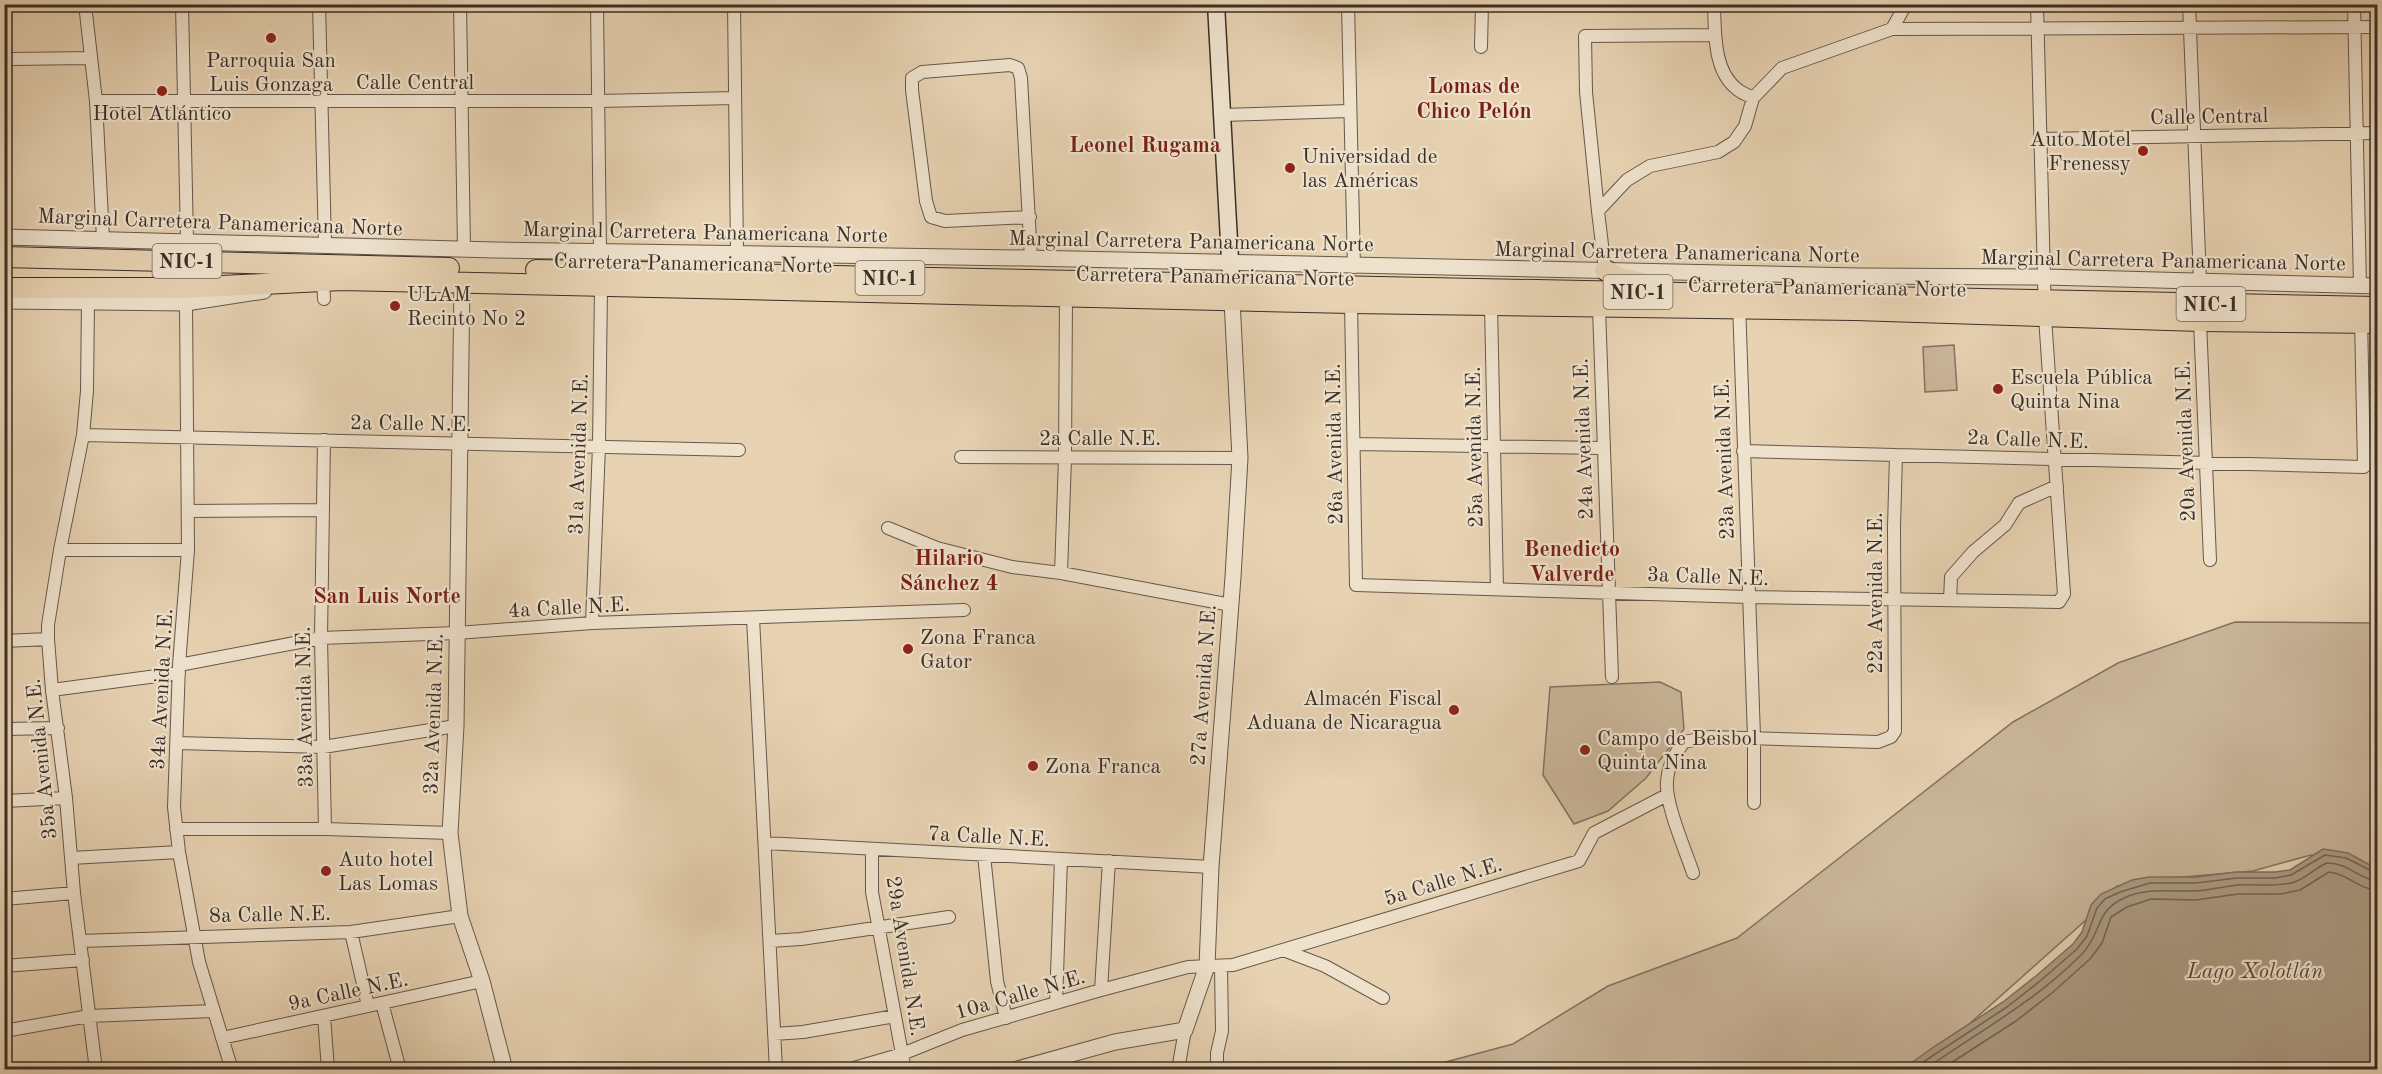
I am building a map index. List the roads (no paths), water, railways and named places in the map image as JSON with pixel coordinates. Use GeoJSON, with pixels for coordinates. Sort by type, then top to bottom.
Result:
{"type":"FeatureCollection","features":[{"type":"Feature","properties":{"kind":"highway","name":"Carretera Panamericana Norte"},"geometry":{"type":"LineString","coordinates":[[4,258],[548,271],[1232,292],[2045,308],[2200,321],[2369,315]]}},
{"type":"Feature","properties":{"kind":"highway"},"geometry":{"type":"LineString","coordinates":[[1605,270],[1620,278],[1649,284],[1713,285],[1739,301]]}},
{"type":"Feature","properties":{"kind":"highway","name":"Carretera Panamericana Norte"},"geometry":{"type":"LineString","coordinates":[[4,288],[324,290],[462,282],[1066,296],[1232,292],[1351,303],[1599,308],[1739,301],[1994,315],[2016,307],[2038,305],[2045,308],[2085,301],[2369,315]]}},
{"type":"Feature","properties":{"kind":"main road"},"geometry":{"type":"LineString","coordinates":[[1216,4],[1228,264],[1232,292]]}},
{"type":"Feature","properties":{"kind":"street"},"geometry":{"type":"LineString","coordinates":[[85,4],[96,100],[103,239]]}},
{"type":"Feature","properties":{"kind":"street"},"geometry":{"type":"LineString","coordinates":[[182,4],[187,240]]}},
{"type":"Feature","properties":{"kind":"street"},"geometry":{"type":"LineString","coordinates":[[319,4],[324,245]]}},
{"type":"Feature","properties":{"kind":"street"},"geometry":{"type":"LineString","coordinates":[[460,4],[464,249]]}},
{"type":"Feature","properties":{"kind":"street"},"geometry":{"type":"LineString","coordinates":[[597,4],[600,252]]}},
{"type":"Feature","properties":{"kind":"street"},"geometry":{"type":"LineString","coordinates":[[730,254],[735,98],[734,4]]}},
{"type":"Feature","properties":{"kind":"street"},"geometry":{"type":"LineString","coordinates":[[1348,4],[1354,267]]}},
{"type":"Feature","properties":{"kind":"street"},"geometry":{"type":"LineString","coordinates":[[1481,47],[1482,4]]}},
{"type":"Feature","properties":{"kind":"street"},"geometry":{"type":"LineString","coordinates":[[1714,4],[1715,35],[1722,70],[1735,88],[1753,98]]}},
{"type":"Feature","properties":{"kind":"street"},"geometry":{"type":"LineString","coordinates":[[1892,29],[1906,4]]}},
{"type":"Feature","properties":{"kind":"street"},"geometry":{"type":"LineString","coordinates":[[1950,600],[1951,577],[1973,552],[2005,525],[2019,503],[2057,486],[2045,308],[2037,4]]}},
{"type":"Feature","properties":{"kind":"street"},"geometry":{"type":"LineString","coordinates":[[2189,4],[2200,281]]}},
{"type":"Feature","properties":{"kind":"street"},"geometry":{"type":"LineString","coordinates":[[2354,4],[2360,286]]}},
{"type":"Feature","properties":{"kind":"street"},"geometry":{"type":"LineString","coordinates":[[1598,211],[1628,180],[1650,166],[1718,152],[1734,142],[1745,126],[1753,98],[1782,68],[1892,29],[2378,27]]}},
{"type":"Feature","properties":{"kind":"street"},"geometry":{"type":"LineString","coordinates":[[1605,270],[1586,92],[1585,36],[1715,35]]}},
{"type":"Feature","properties":{"kind":"street"},"geometry":{"type":"LineString","coordinates":[[4,56],[10,59],[90,58]]}},
{"type":"Feature","properties":{"kind":"street"},"geometry":{"type":"LineString","coordinates":[[1030,217],[945,221],[931,217],[926,201],[912,78],[922,72],[1010,65],[1018,69],[1021,78],[1030,217],[1032,258]]}},
{"type":"Feature","properties":{"kind":"street","name":"Calle Central"},"geometry":{"type":"LineString","coordinates":[[96,100],[321,102],[735,98]]}},
{"type":"Feature","properties":{"kind":"street"},"geometry":{"type":"LineString","coordinates":[[1222,115],[1349,111]]}},
{"type":"Feature","properties":{"kind":"street","name":"Calle Central"},"geometry":{"type":"LineString","coordinates":[[2041,138],[2378,133]]}},
{"type":"Feature","properties":{"kind":"street","name":"Marginal Carretera Panamericana Norte"},"geometry":{"type":"LineString","coordinates":[[4,237],[187,240],[495,250],[1032,258],[1354,267],[1846,276],[2045,277],[2378,286]]}},
{"type":"Feature","properties":{"kind":"street"},"geometry":{"type":"LineString","coordinates":[[495,250],[548,271]]}},
{"type":"Feature","properties":{"kind":"street","name":"32a Avenida N.E."},"geometry":{"type":"LineString","coordinates":[[462,282],[456,726],[450,833],[460,916],[482,981],[505,1070]]}},
{"type":"Feature","properties":{"kind":"street","name":"31a Avenida N.E."},"geometry":{"type":"LineString","coordinates":[[592,624],[599,446],[601,286]]}},
{"type":"Feature","properties":{"kind":"street","name":"NIC-1"},"geometry":{"type":"LineString","coordinates":[[186,303],[324,290]]}},
{"type":"Feature","properties":{"kind":"street","name":"27a Avenida N.E."},"geometry":{"type":"LineString","coordinates":[[1179,1070],[1185,1030],[1214,966],[1211,867],[1240,458],[1232,292]]}},
{"type":"Feature","properties":{"kind":"street"},"geometry":{"type":"LineString","coordinates":[[1061,573],[1065,458],[1066,296]]}},
{"type":"Feature","properties":{"kind":"street"},"geometry":{"type":"LineString","coordinates":[[4,301],[186,303]]}},
{"type":"Feature","properties":{"kind":"street","name":"23a Avenida N.E."},"geometry":{"type":"LineString","coordinates":[[1739,301],[1754,737],[1754,803]]}},
{"type":"Feature","properties":{"kind":"street","name":"35a Avenida N.E."},"geometry":{"type":"LineString","coordinates":[[88,302],[87,391],[83,435],[60,550],[48,639],[74,893],[96,1070]]}},
{"type":"Feature","properties":{"kind":"street","name":"34a Avenida N.E."},"geometry":{"type":"LineString","coordinates":[[186,303],[188,550],[179,669],[174,807],[179,852],[194,936],[213,1011],[232,1070]]}},
{"type":"Feature","properties":{"kind":"street","name":"26a Avenida N.E."},"geometry":{"type":"LineString","coordinates":[[1351,303],[1356,585]]}},
{"type":"Feature","properties":{"kind":"street","name":"25a Avenida N.E."},"geometry":{"type":"LineString","coordinates":[[1491,305],[1497,589]]}},
{"type":"Feature","properties":{"kind":"street","name":"24a Avenida N.E."},"geometry":{"type":"LineString","coordinates":[[1599,308],[1607,592],[1612,676]]}},
{"type":"Feature","properties":{"kind":"street","name":"2a Calle N.E."},"geometry":{"type":"LineString","coordinates":[[1743,451],[2311,468],[2364,467],[2369,315]]}},
{"type":"Feature","properties":{"kind":"street","name":"20a Avenida N.E."},"geometry":{"type":"LineString","coordinates":[[2200,321],[2210,560]]}},
{"type":"Feature","properties":{"kind":"street","name":"2a Calle N.E."},"geometry":{"type":"LineString","coordinates":[[83,435],[739,450]]}},
{"type":"Feature","properties":{"kind":"street","name":"33a Avenida N.E."},"geometry":{"type":"LineString","coordinates":[[324,440],[321,638],[325,829]]}},
{"type":"Feature","properties":{"kind":"street"},"geometry":{"type":"LineString","coordinates":[[1354,444],[1603,448]]}},
{"type":"Feature","properties":{"kind":"street","name":"22a Avenida N.E."},"geometry":{"type":"LineString","coordinates":[[1754,737],[1878,742],[1891,737],[1895,731],[1896,455]]}},
{"type":"Feature","properties":{"kind":"street","name":"2a Calle N.E."},"geometry":{"type":"LineString","coordinates":[[961,457],[1240,458]]}},
{"type":"Feature","properties":{"kind":"street","name":"3a Calle N.E."},"geometry":{"type":"LineString","coordinates":[[1356,585],[1749,597],[2059,602],[2064,594],[2057,486]]}},
{"type":"Feature","properties":{"kind":"street"},"geometry":{"type":"LineString","coordinates":[[188,511],[323,510]]}},
{"type":"Feature","properties":{"kind":"street"},"geometry":{"type":"LineString","coordinates":[[888,528],[937,548],[1012,567],[1061,573],[1231,604]]}},
{"type":"Feature","properties":{"kind":"street"},"geometry":{"type":"LineString","coordinates":[[60,550],[188,550]]}},
{"type":"Feature","properties":{"kind":"street","name":"4a Calle N.E."},"geometry":{"type":"LineString","coordinates":[[52,690],[179,669],[321,638],[457,633],[592,624],[964,610]]}},
{"type":"Feature","properties":{"kind":"street"},"geometry":{"type":"LineString","coordinates":[[753,618],[776,1070]]}},
{"type":"Feature","properties":{"kind":"street"},"geometry":{"type":"LineString","coordinates":[[4,641],[48,639]]}},
{"type":"Feature","properties":{"kind":"street"},"geometry":{"type":"LineString","coordinates":[[178,743],[323,747],[456,726]]}},
{"type":"Feature","properties":{"kind":"street"},"geometry":{"type":"LineString","coordinates":[[4,729],[58,728]]}},
{"type":"Feature","properties":{"kind":"street"},"geometry":{"type":"LineString","coordinates":[[1693,873],[1667,795],[1669,766],[1684,742],[1710,737],[1754,737]]}},
{"type":"Feature","properties":{"kind":"street","name":"5a Calle N.E."},"geometry":{"type":"LineString","coordinates":[[1214,966],[1283,950],[1579,861],[1594,833],[1667,795]]}},
{"type":"Feature","properties":{"kind":"street"},"geometry":{"type":"LineString","coordinates":[[4,801],[66,798]]}},
{"type":"Feature","properties":{"kind":"street"},"geometry":{"type":"LineString","coordinates":[[177,829],[325,829],[450,833]]}},
{"type":"Feature","properties":{"kind":"street","name":"7a Calle N.E."},"geometry":{"type":"LineString","coordinates":[[765,843],[1211,867]]}},
{"type":"Feature","properties":{"kind":"street","name":"29a Avenida N.E."},"geometry":{"type":"LineString","coordinates":[[872,849],[872,892],[905,1070]]}},
{"type":"Feature","properties":{"kind":"street"},"geometry":{"type":"LineString","coordinates":[[71,858],[179,852]]}},
{"type":"Feature","properties":{"kind":"street"},"geometry":{"type":"LineString","coordinates":[[984,855],[997,981],[1006,1018]]}},
{"type":"Feature","properties":{"kind":"street"},"geometry":{"type":"LineString","coordinates":[[1056,1004],[1061,859]]}},
{"type":"Feature","properties":{"kind":"street"},"geometry":{"type":"LineString","coordinates":[[1101,990],[1109,861]]}},
{"type":"Feature","properties":{"kind":"street"},"geometry":{"type":"LineString","coordinates":[[4,899],[74,893]]}},
{"type":"Feature","properties":{"kind":"street","name":"8a Calle N.E."},"geometry":{"type":"LineString","coordinates":[[80,941],[351,932],[460,916]]}},
{"type":"Feature","properties":{"kind":"street"},"geometry":{"type":"LineString","coordinates":[[770,941],[801,939],[949,917]]}},
{"type":"Feature","properties":{"kind":"street"},"geometry":{"type":"LineString","coordinates":[[351,932],[368,1006]]}},
{"type":"Feature","properties":{"kind":"street"},"geometry":{"type":"LineString","coordinates":[[1283,950],[1325,966],[1383,998]]}},
{"type":"Feature","properties":{"kind":"street"},"geometry":{"type":"LineString","coordinates":[[4,966],[83,960]]}},
{"type":"Feature","properties":{"kind":"street"},"geometry":{"type":"LineString","coordinates":[[1214,966],[1222,1031],[1217,1053],[1217,1070]]}},
{"type":"Feature","properties":{"kind":"street","name":"10a Calle N.E."},"geometry":{"type":"LineString","coordinates":[[847,1070],[902,1054],[962,1030],[1101,990],[1188,967],[1214,966]]}},
{"type":"Feature","properties":{"kind":"street","name":"9a Calle N.E."},"geometry":{"type":"LineString","coordinates":[[222,1038],[482,981]]}},
{"type":"Feature","properties":{"kind":"street"},"geometry":{"type":"LineString","coordinates":[[382,1003],[400,1070]]}},
{"type":"Feature","properties":{"kind":"street"},"geometry":{"type":"LineString","coordinates":[[4,1031],[89,1016],[213,1011]]}},
{"type":"Feature","properties":{"kind":"street"},"geometry":{"type":"LineString","coordinates":[[324,1016],[328,1070]]}},
{"type":"Feature","properties":{"kind":"street"},"geometry":{"type":"LineString","coordinates":[[774,1034],[803,1032],[895,1016]]}},
{"type":"Feature","properties":{"kind":"street"},"geometry":{"type":"LineString","coordinates":[[1014,1070],[1115,1042],[1185,1030]]}},
{"type":"Feature","properties":{"kind":"water","name":"Lago Xolotlán"},"geometry":{"type":"Polygon","coordinates":[[[2323,849],[2348,853],[2377,869],[2377,1069],[1903,1069],[2003,1002],[2073,944],[2082,932],[2091,905],[2101,894],[2132,880],[2149,877],[2196,877],[2236,872],[2290,870],[2323,849]]]}},
{"type":"Feature","properties":{"kind":"place","name":"Parroquia San Luis Gonzaga"},"geometry":{"type":"Point","coordinates":[271,38]}},
{"type":"Feature","properties":{"kind":"place","name":"Hotel Atlántico"},"geometry":{"type":"Point","coordinates":[162,91]}},
{"type":"Feature","properties":{"kind":"place","name":"Auto Motel Frenessy"},"geometry":{"type":"Point","coordinates":[2143,151]}},
{"type":"Feature","properties":{"kind":"place","name":"Universidad de las Américas"},"geometry":{"type":"Point","coordinates":[1290,168]}},
{"type":"Feature","properties":{"kind":"place","name":"ULAM Recinto No 2"},"geometry":{"type":"Point","coordinates":[395,306]}},
{"type":"Feature","properties":{"kind":"place","name":"Escuela Pública Quinta Nina"},"geometry":{"type":"Point","coordinates":[1998,389]}},
{"type":"Feature","properties":{"kind":"place","name":"Zona Franca Gator"},"geometry":{"type":"Point","coordinates":[908,649]}},
{"type":"Feature","properties":{"kind":"place","name":"Almacén Fiscal Aduana de Nicaragua"},"geometry":{"type":"Point","coordinates":[1454,710]}},
{"type":"Feature","properties":{"kind":"place","name":"Campo de Beisbol Quinta Nina"},"geometry":{"type":"Point","coordinates":[1585,750]}},
{"type":"Feature","properties":{"kind":"place","name":"Zona Franca"},"geometry":{"type":"Point","coordinates":[1033,766]}},
{"type":"Feature","properties":{"kind":"place","name":"Auto hotel Las Lomas"},"geometry":{"type":"Point","coordinates":[326,871]}},
{"type":"Feature","properties":{"kind":"district","name":"Lomas de Chico Pelón"},"geometry":{"type":"Point","coordinates":[1474,98]}},
{"type":"Feature","properties":{"kind":"district","name":"Leonel Rugama"},"geometry":{"type":"Point","coordinates":[1145,144]}},
{"type":"Feature","properties":{"kind":"district","name":"Benedicto Valverde"},"geometry":{"type":"Point","coordinates":[1572,560]}},
{"type":"Feature","properties":{"kind":"district","name":"Hilario Sánchez 4"},"geometry":{"type":"Point","coordinates":[949,570]}},
{"type":"Feature","properties":{"kind":"district","name":"San Luis Norte"},"geometry":{"type":"Point","coordinates":[387,595]}}]}
